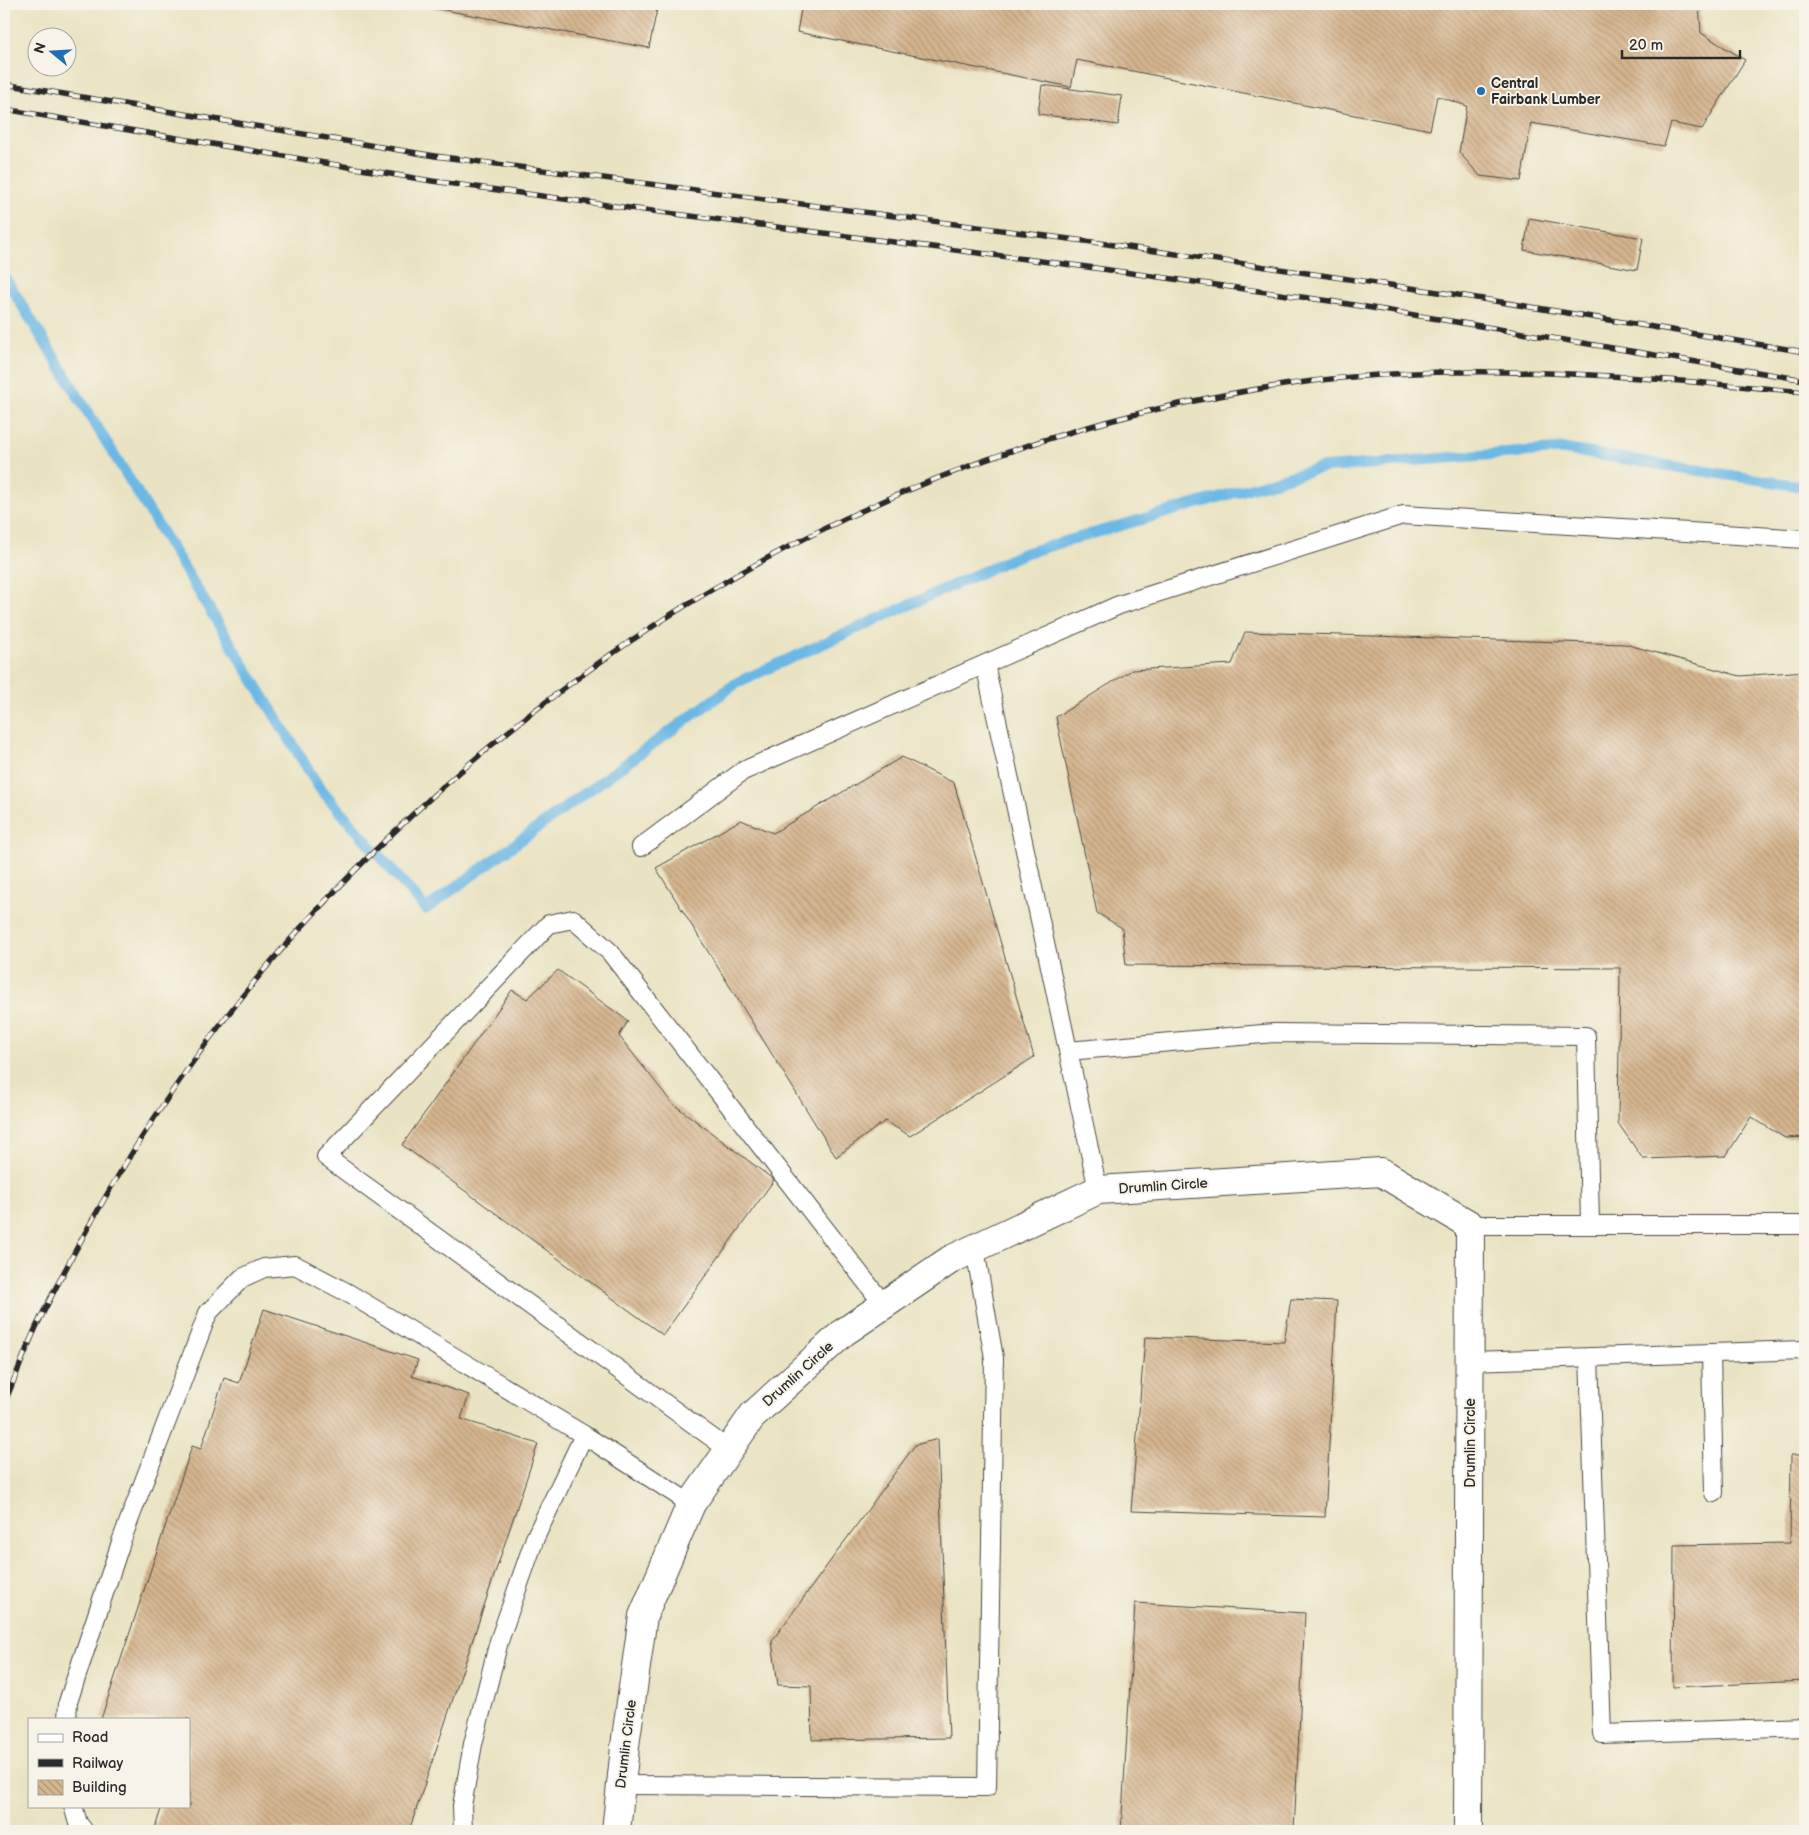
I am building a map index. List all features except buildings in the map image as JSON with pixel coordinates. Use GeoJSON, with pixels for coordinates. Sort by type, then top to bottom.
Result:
{"type":"FeatureCollection","features":[{"type":"Feature","properties":{"kind":"street","name":"Drumlin Circle"},"geometry":{"type":"LineString","coordinates":[[616,1831],[626,1738],[643,1616],[691,1504],[753,1415],[844,1332],[950,1260],[1098,1190],[1382,1172],[1470,1225],[1468,1831]]}},
{"type":"Feature","properties":{"kind":"lane"},"geometry":{"type":"LineString","coordinates":[[641,848],[743,771],[1119,604],[1403,515],[1805,539]]}},
{"type":"Feature","properties":{"kind":"lane"},"geometry":{"type":"LineString","coordinates":[[985,664],[1098,1190]]}},
{"type":"Feature","properties":{"kind":"lane"},"geometry":{"type":"LineString","coordinates":[[729,1450],[326,1158],[549,924],[573,919],[610,952],[884,1305]]}},
{"type":"Feature","properties":{"kind":"lane"},"geometry":{"type":"LineString","coordinates":[[1068,1051],[1274,1033],[1586,1036],[1590,1225]]}},
{"type":"Feature","properties":{"kind":"lane"},"geometry":{"type":"LineString","coordinates":[[1470,1225],[1805,1225]]}},
{"type":"Feature","properties":{"kind":"lane"},"geometry":{"type":"LineString","coordinates":[[621,1785],[987,1787],[994,1358],[975,1249]]}},
{"type":"Feature","properties":{"kind":"lane"},"geometry":{"type":"LineString","coordinates":[[67,1718],[68,1702],[122,1540],[208,1313],[242,1278],[264,1268],[295,1265],[348,1293],[584,1434],[691,1504]]}},
{"type":"Feature","properties":{"kind":"lane"},"geometry":{"type":"LineString","coordinates":[[1470,1361],[1805,1350]]}},
{"type":"Feature","properties":{"kind":"lane"},"geometry":{"type":"LineString","coordinates":[[1712,1353],[1714,1493]]}},
{"type":"Feature","properties":{"kind":"lane"},"geometry":{"type":"LineString","coordinates":[[1589,1357],[1602,1734],[1805,1727]]}},
{"type":"Feature","properties":{"kind":"lane"},"geometry":{"type":"LineString","coordinates":[[463,1831],[462,1806],[473,1744],[499,1641],[535,1538],[584,1434]]}},
{"type":"Feature","properties":{"kind":"lane"},"geometry":{"type":"LineString","coordinates":[[74,1808],[78,1823],[84,1831]]}},
{"type":"Feature","properties":{"kind":"waterway"},"geometry":{"type":"LineString","coordinates":[[4,276],[319,787],[426,909],[738,682],[1022,554],[1320,468],[1562,449],[1805,487]]}},
{"type":"Feature","properties":{"kind":"railway"},"geometry":{"type":"LineString","coordinates":[[4,84],[435,156],[1100,243],[1452,294],[1805,352]]}},
{"type":"Feature","properties":{"kind":"railway"},"geometry":{"type":"LineString","coordinates":[[4,109],[432,181],[1095,268],[1330,301],[1805,380]]}},
{"type":"Feature","properties":{"kind":"railway"},"geometry":{"type":"LineString","coordinates":[[4,1404],[34,1331],[55,1288],[127,1161],[166,1100],[210,1038],[284,947],[310,917],[393,833],[491,745],[595,666],[703,595],[817,532],[934,479],[1057,436],[1183,403],[1313,381],[1436,372],[1559,373],[1805,392]]}},
{"type":"Feature","properties":{"kind":"place","name":"Central Fairbank Lumber"},"geometry":{"type":"Point","coordinates":[1481,91]}}]}
